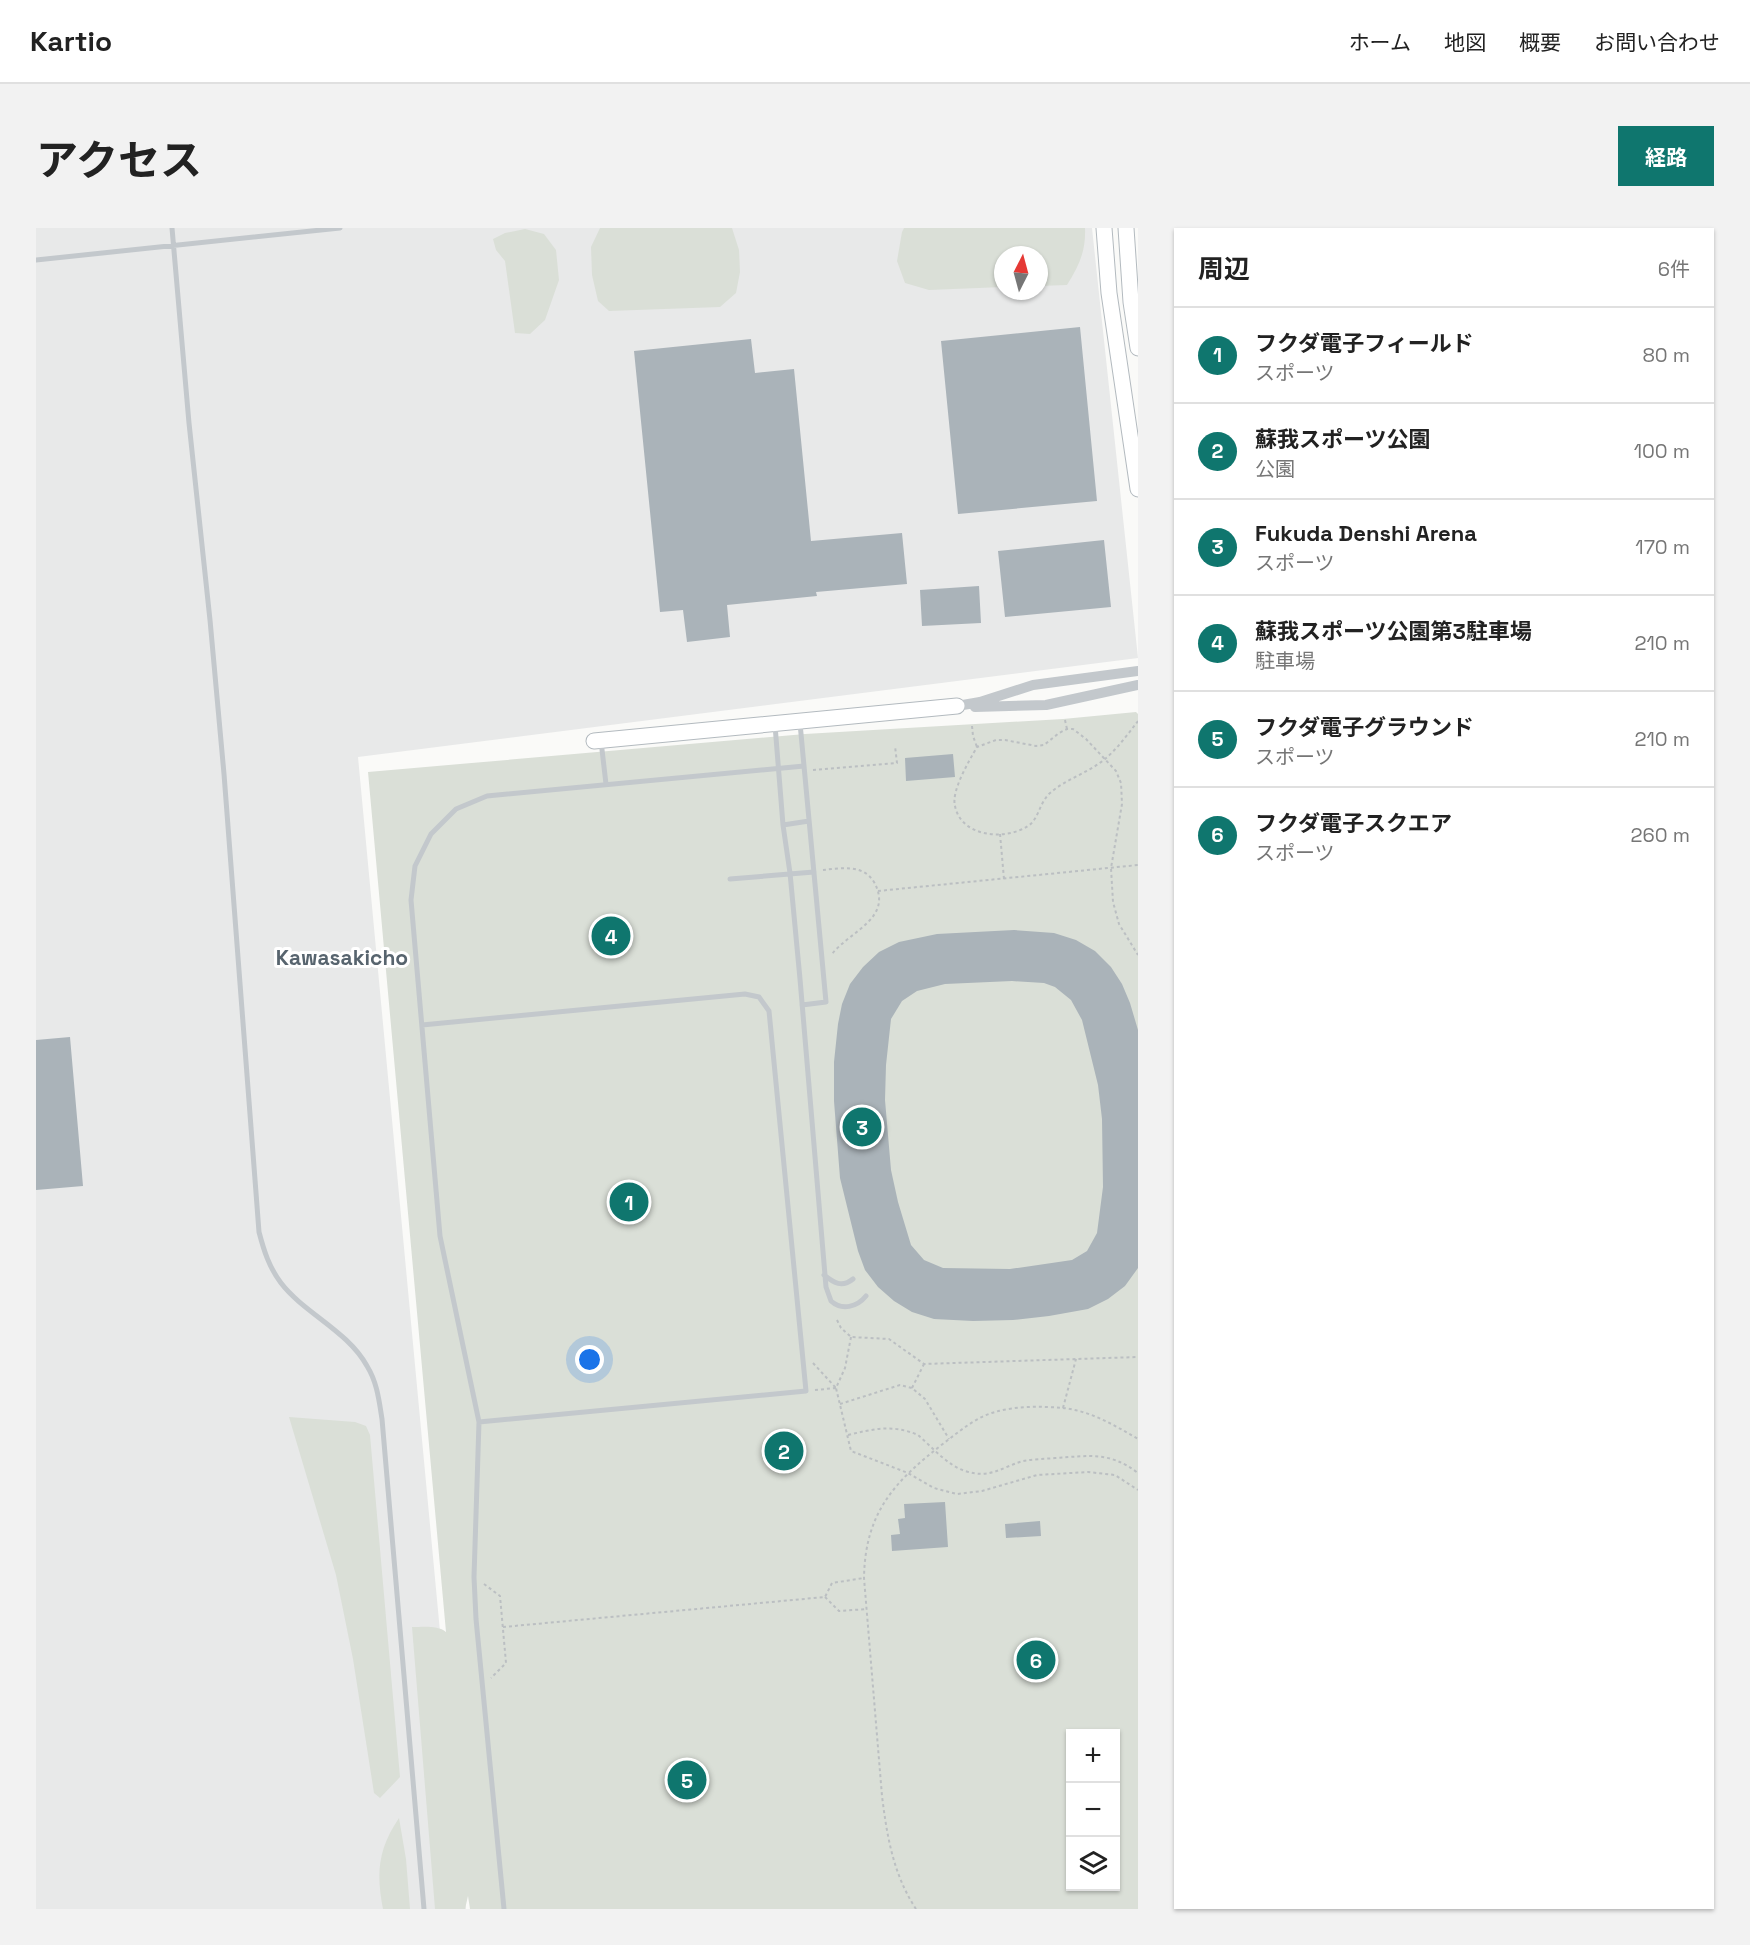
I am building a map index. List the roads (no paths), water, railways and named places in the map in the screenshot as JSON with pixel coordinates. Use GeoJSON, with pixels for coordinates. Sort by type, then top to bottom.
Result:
{"type":"FeatureCollection","features":[{"type":"Feature","properties":{"kind":"street"},"geometry":{"type":"LineString","coordinates":[[1104,228],[1109,293],[1138,489]]}},
{"type":"Feature","properties":{"kind":"street"},"geometry":{"type":"LineString","coordinates":[[1126,228],[1131,302],[1138,348]]}},
{"type":"Feature","properties":{"kind":"street"},"geometry":{"type":"LineString","coordinates":[[598,740],[957,706],[980,702],[1033,685],[1138,671]]}},
{"type":"Feature","properties":{"kind":"street"},"geometry":{"type":"LineString","coordinates":[[1033,685],[1028,690],[1028,698],[1036,706]]}},
{"type":"Feature","properties":{"kind":"street"},"geometry":{"type":"LineString","coordinates":[[957,706],[1036,706],[1138,685]]}},
{"type":"Feature","properties":{"kind":"lane"},"geometry":{"type":"LineString","coordinates":[[172,228],[221,738],[259,1232],[267,1261],[282,1284],[351,1345],[367,1365],[378,1389],[423,1909]]}},
{"type":"Feature","properties":{"kind":"lane"},"geometry":{"type":"LineString","coordinates":[[36,260],[340,228]]}},
{"type":"Feature","properties":{"kind":"lane"},"geometry":{"type":"LineString","coordinates":[[800,721],[826,1002],[802,1005]]}},
{"type":"Feature","properties":{"kind":"lane"},"geometry":{"type":"LineString","coordinates":[[775,723],[802,1005],[824,1275],[828,1294],[836,1305],[846,1307],[853,1305],[866,1296]]}},
{"type":"Feature","properties":{"kind":"lane"},"geometry":{"type":"LineString","coordinates":[[598,740],[606,784]]}},
{"type":"Feature","properties":{"kind":"lane"},"geometry":{"type":"LineString","coordinates":[[504,1909],[481,1687],[474,1577],[479,1422],[440,1236],[411,900],[415,866],[431,834],[456,809],[487,796],[804,768]]}},
{"type":"Feature","properties":{"kind":"lane"},"geometry":{"type":"LineString","coordinates":[[783,825],[809,820]]}},
{"type":"Feature","properties":{"kind":"lane"},"geometry":{"type":"LineString","coordinates":[[730,879],[814,872]]}},
{"type":"Feature","properties":{"kind":"lane"},"geometry":{"type":"LineString","coordinates":[[422,1025],[745,994],[759,997],[769,1011],[806,1391],[479,1422]]}},
{"type":"Feature","properties":{"kind":"lane"},"geometry":{"type":"LineString","coordinates":[[824,1275],[844,1285],[853,1279]]}},
{"type":"Feature","properties":{"kind":"place","name":"蘇我スポーツ公園第3駐車場"},"geometry":{"type":"Point","coordinates":[611,936]}},
{"type":"Feature","properties":{"kind":"place","name":"Fukuda Denshi Arena"},"geometry":{"type":"Point","coordinates":[862,1127]}},
{"type":"Feature","properties":{"kind":"place","name":"フクダ電子フィールド"},"geometry":{"type":"Point","coordinates":[629,1202]}},
{"type":"Feature","properties":{"kind":"place","name":"蘇我スポーツ公園"},"geometry":{"type":"Point","coordinates":[784,1451]}},
{"type":"Feature","properties":{"kind":"place","name":"フクダ電子スクエア"},"geometry":{"type":"Point","coordinates":[1036,1660]}},
{"type":"Feature","properties":{"kind":"place","name":"フクダ電子グラウンド"},"geometry":{"type":"Point","coordinates":[687,1780]}},
{"type":"Feature","properties":{"kind":"district","name":"Kawasakicho"},"geometry":{"type":"Point","coordinates":[342,957]}}]}
